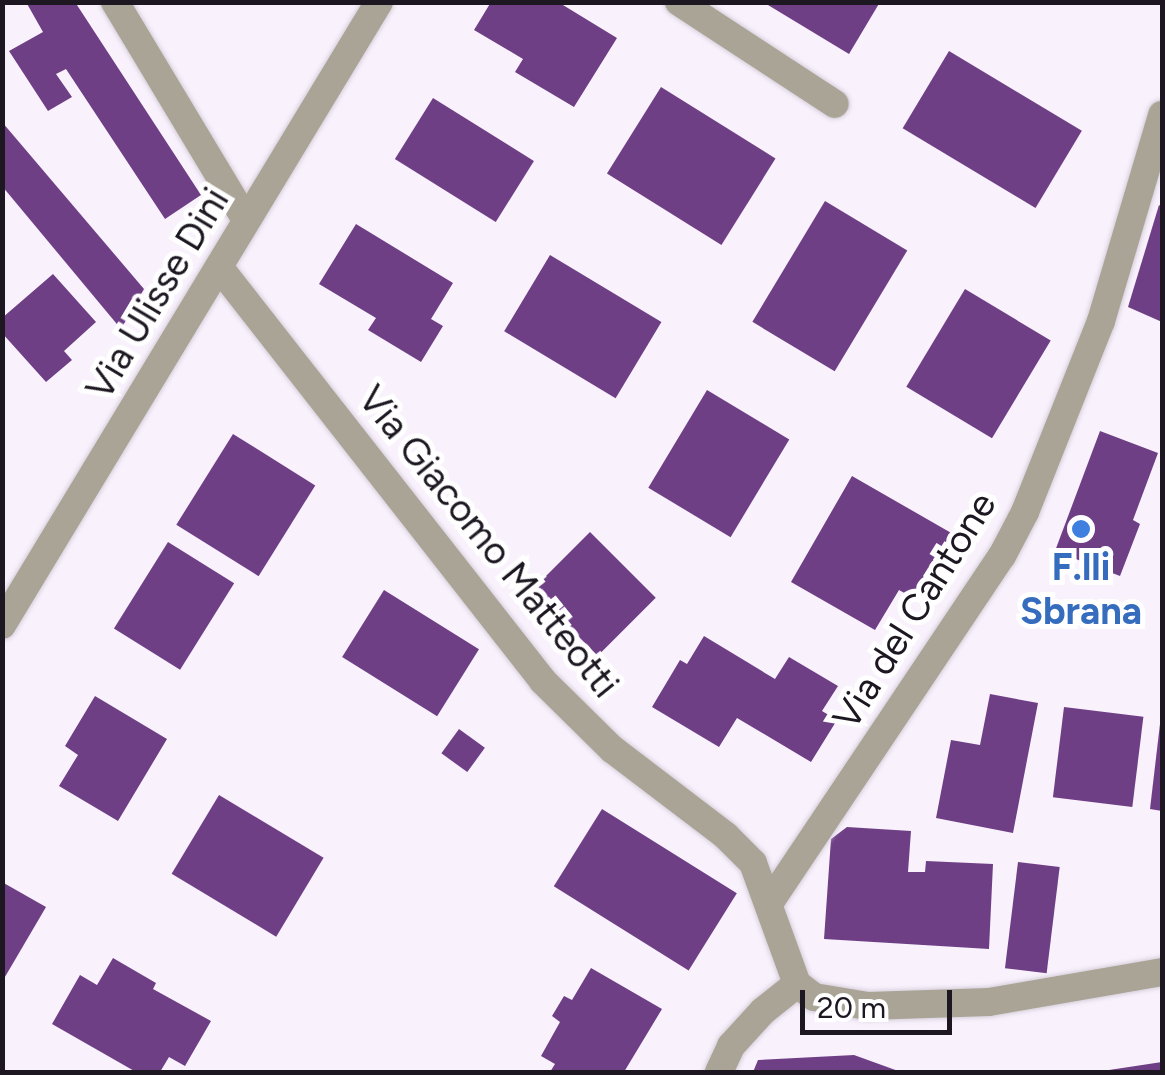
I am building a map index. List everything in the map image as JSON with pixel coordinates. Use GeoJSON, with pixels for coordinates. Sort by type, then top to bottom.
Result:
{"type":"FeatureCollection","features":[{"type":"Feature","properties":{"kind":"street"},"geometry":{"type":"LineString","coordinates":[[115,2],[246,220]]}},
{"type":"Feature","properties":{"kind":"street","name":"Via Ulisse Dini"},"geometry":{"type":"LineString","coordinates":[[2,625],[379,2]]}},
{"type":"Feature","properties":{"kind":"street"},"geometry":{"type":"LineString","coordinates":[[679,2],[835,104]]}},
{"type":"Feature","properties":{"kind":"street","name":"Via del Cantone"},"geometry":{"type":"LineString","coordinates":[[770,902],[1002,556],[1025,512],[1101,321],[1162,115]]}},
{"type":"Feature","properties":{"kind":"street","name":"Via Giacomo Matteotti"},"geometry":{"type":"LineString","coordinates":[[220,267],[543,681],[612,749],[726,836],[753,863],[797,984]]}},
{"type":"Feature","properties":{"kind":"street"},"geometry":{"type":"LineString","coordinates":[[719,1072],[731,1046],[763,1011],[797,984],[830,1003],[906,1006],[990,1002],[1162,972]]}},
{"type":"Feature","properties":{"kind":"building"},"geometry":{"type":"Polygon","coordinates":[[[26,2],[75,2],[201,195],[165,219],[66,69],[56,74],[72,97],[48,111],[9,51],[43,32],[26,2]]]}},
{"type":"Feature","properties":{"kind":"building"},"geometry":{"type":"Polygon","coordinates":[[[491,2],[558,2],[617,38],[574,107],[515,72],[523,59],[474,30],[491,2]]]}},
{"type":"Feature","properties":{"kind":"building"},"geometry":{"type":"Polygon","coordinates":[[[763,2],[880,2],[849,54],[763,2]]]}},
{"type":"Feature","properties":{"kind":"building"},"geometry":{"type":"Polygon","coordinates":[[[949,51],[1082,131],[1036,208],[903,128],[949,51]]]}},
{"type":"Feature","properties":{"kind":"building"},"geometry":{"type":"Polygon","coordinates":[[[661,87],[775,159],[721,245],[607,174],[661,87]]]}},
{"type":"Feature","properties":{"kind":"building"},"geometry":{"type":"Polygon","coordinates":[[[433,98],[534,161],[496,222],[395,159],[433,98]]]}},
{"type":"Feature","properties":{"kind":"building"},"geometry":{"type":"Polygon","coordinates":[[[2,122],[144,289],[121,329],[2,186],[2,122]]]}},
{"type":"Feature","properties":{"kind":"building"},"geometry":{"type":"Polygon","coordinates":[[[825,201],[907,250],[835,371],[752,322],[825,201]]]}},
{"type":"Feature","properties":{"kind":"building"},"geometry":{"type":"Polygon","coordinates":[[[1159,205],[1162,207],[1162,322],[1128,307],[1159,205]]]}},
{"type":"Feature","properties":{"kind":"building"},"geometry":{"type":"Polygon","coordinates":[[[356,224],[453,283],[431,319],[443,326],[421,362],[368,330],[376,318],[319,284],[356,224]]]}},
{"type":"Feature","properties":{"kind":"building"},"geometry":{"type":"Polygon","coordinates":[[[550,255],[661,322],[616,398],[504,331],[550,255]]]}},
{"type":"Feature","properties":{"kind":"building"},"geometry":{"type":"Polygon","coordinates":[[[53,274],[96,322],[64,351],[72,360],[46,382],[2,333],[2,318],[53,274]]]}},
{"type":"Feature","properties":{"kind":"building"},"geometry":{"type":"Polygon","coordinates":[[[965,289],[1051,341],[992,438],[906,387],[965,289]]]}},
{"type":"Feature","properties":{"kind":"building"},"geometry":{"type":"Polygon","coordinates":[[[707,390],[789,439],[731,537],[648,488],[707,390]]]}},
{"type":"Feature","properties":{"kind":"building"},"geometry":{"type":"Polygon","coordinates":[[[1100,431],[1158,453],[1133,520],[1140,524],[1120,576],[1055,551],[1100,431]]]}},
{"type":"Feature","properties":{"kind":"building"},"geometry":{"type":"Polygon","coordinates":[[[233,434],[315,485],[259,576],[176,525],[233,434]]]}},
{"type":"Feature","properties":{"kind":"building"},"geometry":{"type":"Polygon","coordinates":[[[852,476],[960,538],[922,603],[899,590],[875,630],[791,582],[852,476]]]}},
{"type":"Feature","properties":{"kind":"building"},"geometry":{"type":"Polygon","coordinates":[[[590,532],[656,598],[598,656],[532,590],[590,532]]]}},
{"type":"Feature","properties":{"kind":"building"},"geometry":{"type":"Polygon","coordinates":[[[168,542],[234,583],[180,670],[114,629],[168,542]]]}},
{"type":"Feature","properties":{"kind":"building"},"geometry":{"type":"Polygon","coordinates":[[[384,590],[479,649],[437,716],[342,657],[384,590]]]}},
{"type":"Feature","properties":{"kind":"building"},"geometry":{"type":"Polygon","coordinates":[[[704,636],[775,679],[789,657],[838,686],[822,711],[837,720],[811,762],[737,718],[719,747],[652,707],[680,660],[687,664],[704,636]]]}},
{"type":"Feature","properties":{"kind":"building"},"geometry":{"type":"Polygon","coordinates":[[[990,694],[1038,703],[1013,833],[936,818],[951,740],[980,745],[990,694]]]}},
{"type":"Feature","properties":{"kind":"building"},"geometry":{"type":"Polygon","coordinates":[[[95,696],[167,739],[118,821],[59,786],[78,755],[65,746],[95,696]]]}},
{"type":"Feature","properties":{"kind":"building"},"geometry":{"type":"Polygon","coordinates":[[[1064,707],[1143,717],[1132,807],[1053,797],[1064,707]]]}},
{"type":"Feature","properties":{"kind":"building"},"geometry":{"type":"Polygon","coordinates":[[[1162,725],[1162,811],[1150,809],[1162,725]]]}},
{"type":"Feature","properties":{"kind":"building"},"geometry":{"type":"Polygon","coordinates":[[[459,729],[485,748],[467,772],[441,753],[459,729]]]}},
{"type":"Feature","properties":{"kind":"building"},"geometry":{"type":"Polygon","coordinates":[[[219,795],[324,858],[276,937],[172,874],[219,795]]]}},
{"type":"Feature","properties":{"kind":"building"},"geometry":{"type":"Polygon","coordinates":[[[602,809],[737,893],[689,970],[554,886],[602,809]]]}},
{"type":"Feature","properties":{"kind":"building"},"geometry":{"type":"Polygon","coordinates":[[[847,827],[911,831],[908,872],[925,872],[926,861],[993,864],[989,949],[824,939],[831,839],[847,827]]]}},
{"type":"Feature","properties":{"kind":"building"},"geometry":{"type":"Polygon","coordinates":[[[1018,862],[1060,867],[1047,973],[1005,968],[1018,862]]]}},
{"type":"Feature","properties":{"kind":"building"},"geometry":{"type":"Polygon","coordinates":[[[2,882],[46,907],[2,982],[2,882]]]}},
{"type":"Feature","properties":{"kind":"building"},"geometry":{"type":"Polygon","coordinates":[[[113,958],[156,983],[153,989],[211,1021],[185,1066],[169,1057],[160,1072],[136,1072],[52,1024],[80,975],[97,985],[113,958]]]}},
{"type":"Feature","properties":{"kind":"building"},"geometry":{"type":"Polygon","coordinates":[[[591,968],[662,1009],[624,1072],[550,1072],[555,1064],[541,1056],[560,1022],[552,1016],[564,996],[572,1000],[591,968]]]}},
{"type":"Feature","properties":{"kind":"building"},"geometry":{"type":"Polygon","coordinates":[[[854,1055],[901,1072],[753,1072],[758,1060],[854,1055]]]}},
{"type":"Feature","properties":{"kind":"building"},"geometry":{"type":"Polygon","coordinates":[[[1162,1062],[1162,1072],[1109,1072],[1109,1070],[1162,1062]]]}},
{"type":"Feature","properties":{"kind":"place","name":"F.lli Sbrana"},"geometry":{"type":"Point","coordinates":[1081,529]}}]}
